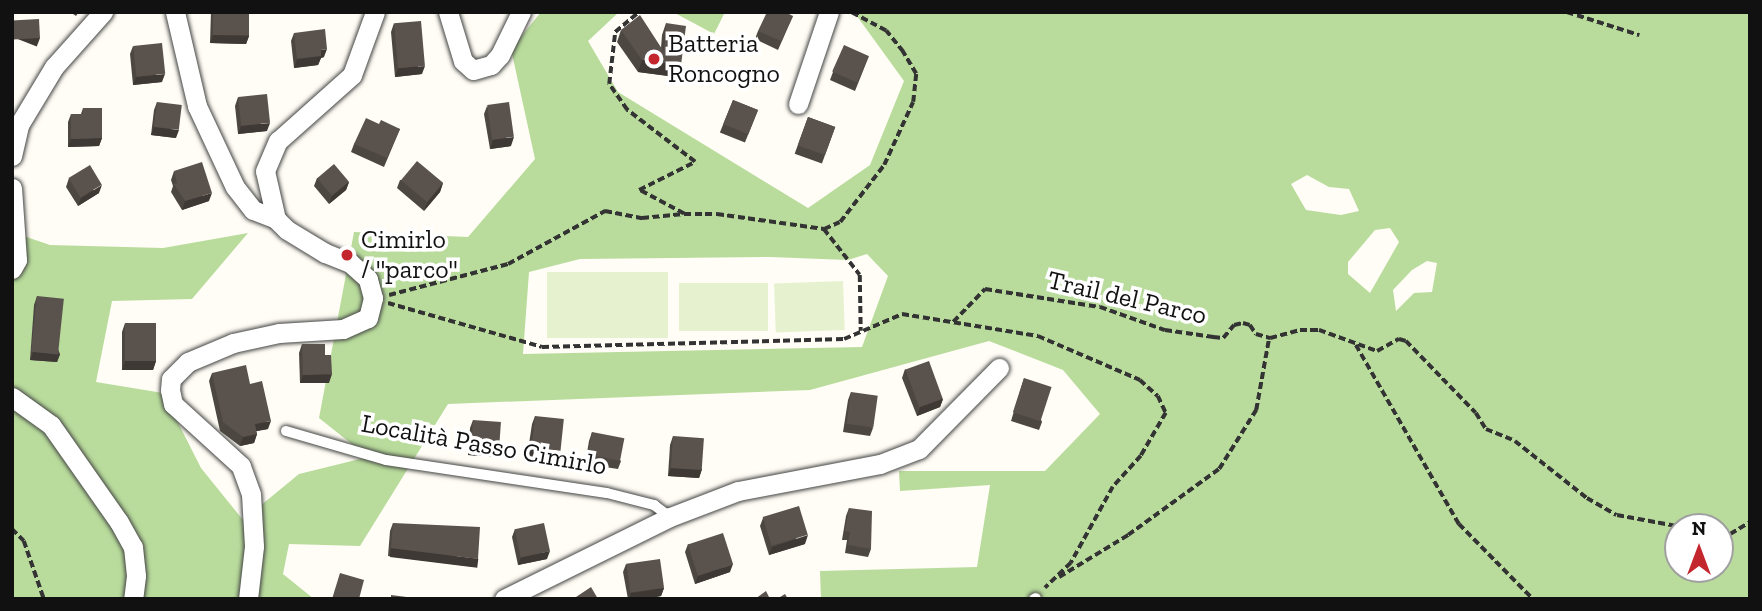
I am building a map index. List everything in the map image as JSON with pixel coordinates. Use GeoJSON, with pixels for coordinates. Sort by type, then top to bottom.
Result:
{"type":"FeatureCollection","features":[{"type":"Feature","properties":{"kind":"street"},"geometry":{"type":"LineString","coordinates":[[12,156],[19,125],[54,67],[103,12]]}},
{"type":"Feature","properties":{"kind":"street"},"geometry":{"type":"LineString","coordinates":[[175,12],[197,106],[235,187],[253,210],[276,219],[286,230],[355,267],[368,279],[373,299],[368,318],[354,326],[255,337],[188,362],[171,379],[173,404],[241,466],[251,494],[254,546],[248,599]]}},
{"type":"Feature","properties":{"kind":"street"},"geometry":{"type":"LineString","coordinates":[[276,219],[265,171],[267,160],[288,131],[352,75],[375,12]]}},
{"type":"Feature","properties":{"kind":"street"},"geometry":{"type":"LineString","coordinates":[[448,12],[463,61],[473,70],[491,65],[500,55],[521,12]]}},
{"type":"Feature","properties":{"kind":"street"},"geometry":{"type":"LineString","coordinates":[[798,104],[829,12]]}},
{"type":"Feature","properties":{"kind":"street"},"geometry":{"type":"LineString","coordinates":[[12,188],[13,241],[17,261],[12,269]]}},
{"type":"Feature","properties":{"kind":"street"},"geometry":{"type":"LineString","coordinates":[[504,599],[670,517],[738,491],[887,462],[919,449],[999,368]]}},
{"type":"Feature","properties":{"kind":"street"},"geometry":{"type":"LineString","coordinates":[[12,397],[51,425],[119,522],[133,547],[136,576],[134,599]]}},
{"type":"Feature","properties":{"kind":"lane","name":"Località Passo Cimirlo"},"geometry":{"type":"LineString","coordinates":[[286,431],[386,460],[607,493],[654,505],[670,517]]}},
{"type":"Feature","properties":{"kind":"path"},"geometry":{"type":"LineString","coordinates":[[639,12],[615,32],[609,84],[627,110],[695,162],[639,190],[684,214]]}},
{"type":"Feature","properties":{"kind":"path"},"geometry":{"type":"LineString","coordinates":[[373,299],[508,264],[605,211],[642,218],[717,214],[824,229],[840,222],[884,165],[913,102],[916,74],[886,31],[851,12]]}},
{"type":"Feature","properties":{"kind":"path"},"geometry":{"type":"LineString","coordinates":[[1567,12],[1639,35]]}},
{"type":"Feature","properties":{"kind":"path"},"geometry":{"type":"LineString","coordinates":[[824,229],[860,275],[861,331]]}},
{"type":"Feature","properties":{"kind":"path","name":"Trail del Parco"},"geometry":{"type":"LineString","coordinates":[[953,322],[985,289],[1100,307],[1165,330],[1213,337],[1223,338],[1234,325],[1243,323],[1250,325],[1256,334],[1269,338]]}},
{"type":"Feature","properties":{"kind":"path"},"geometry":{"type":"LineString","coordinates":[[373,299],[542,347],[844,339],[902,314],[1038,337],[1140,380],[1158,396],[1166,413],[1146,448],[1113,487],[1071,563],[1035,598]]}},
{"type":"Feature","properties":{"kind":"path"},"geometry":{"type":"LineString","coordinates":[[1051,582],[1128,535],[1219,469],[1256,410],[1269,338],[1300,331],[1319,330],[1377,351],[1399,340],[1406,341],[1442,382],[1476,413],[1486,429],[1515,441],[1587,498],[1617,515],[1664,524]]}},
{"type":"Feature","properties":{"kind":"path"},"geometry":{"type":"LineString","coordinates":[[1356,345],[1459,524],[1533,599]]}},
{"type":"Feature","properties":{"kind":"path"},"geometry":{"type":"LineString","coordinates":[[1734,532],[1750,522]]}},
{"type":"Feature","properties":{"kind":"path"},"geometry":{"type":"LineString","coordinates":[[12,529],[24,541],[44,599]]}},
{"type":"Feature","properties":{"kind":"green space"},"geometry":{"type":"Polygon","coordinates":[[[541,12],[619,12],[588,41],[618,92],[808,208],[870,165],[904,81],[854,12],[1750,12],[1750,599],[821,599],[820,571],[977,567],[990,485],[900,491],[899,471],[1045,471],[1100,414],[1063,370],[989,341],[810,390],[448,404],[360,546],[289,544],[283,574],[314,599],[12,599],[12,232],[50,245],[163,248],[248,233],[192,299],[112,301],[96,382],[163,393],[201,468],[243,520],[299,474],[368,457],[319,418],[354,232],[468,237],[535,159],[511,49],[541,12]],[[1307,175],[1291,184],[1306,210],[1341,215],[1359,211],[1349,189],[1329,187],[1307,175]],[[1390,228],[1375,230],[1348,262],[1348,274],[1370,293],[1399,242],[1390,228]],[[867,254],[848,260],[770,257],[580,259],[529,272],[523,354],[862,347],[888,276],[867,254]],[[1427,261],[1412,270],[1393,290],[1396,311],[1414,293],[1432,292],[1437,263],[1427,261]]]}},
{"type":"Feature","properties":{"kind":"green space"},"geometry":{"type":"Polygon","coordinates":[[[673,12],[725,12],[714,34],[673,12]]]}},
{"type":"Feature","properties":{"kind":"green space"},"geometry":{"type":"Polygon","coordinates":[[[547,272],[668,272],[668,338],[547,338],[547,272]]]}},
{"type":"Feature","properties":{"kind":"green space"},"geometry":{"type":"Polygon","coordinates":[[[843,281],[845,330],[776,332],[774,283],[843,281]]]}},
{"type":"Feature","properties":{"kind":"green space"},"geometry":{"type":"Polygon","coordinates":[[[679,283],[768,283],[768,331],[679,331],[679,283]]]}},
{"type":"Feature","properties":{"kind":"building"},"geometry":{"type":"Polygon","coordinates":[[[213,12],[249,12],[249,35],[213,35],[213,12]]]}},
{"type":"Feature","properties":{"kind":"building"},"geometry":{"type":"Polygon","coordinates":[[[767,12],[785,12],[793,16],[781,41],[758,31],[767,12]]]}},
{"type":"Feature","properties":{"kind":"building"},"geometry":{"type":"Polygon","coordinates":[[[640,15],[664,52],[666,23],[686,26],[681,65],[642,60],[621,30],[640,15]]]}},
{"type":"Feature","properties":{"kind":"building"},"geometry":{"type":"Polygon","coordinates":[[[39,19],[40,38],[13,39],[12,20],[39,19]]]}},
{"type":"Feature","properties":{"kind":"building"},"geometry":{"type":"Polygon","coordinates":[[[421,21],[425,66],[398,68],[394,23],[421,21]]]}},
{"type":"Feature","properties":{"kind":"building"},"geometry":{"type":"Polygon","coordinates":[[[325,29],[327,49],[321,50],[321,56],[297,59],[294,33],[325,29]]]}},
{"type":"Feature","properties":{"kind":"building"},"geometry":{"type":"Polygon","coordinates":[[[162,43],[165,74],[136,77],[133,46],[162,43]]]}},
{"type":"Feature","properties":{"kind":"building"},"geometry":{"type":"Polygon","coordinates":[[[844,45],[869,56],[857,82],[832,71],[844,45]]]}},
{"type":"Feature","properties":{"kind":"building"},"geometry":{"type":"Polygon","coordinates":[[[267,94],[270,123],[241,126],[238,97],[267,94]]]}},
{"type":"Feature","properties":{"kind":"building"},"geometry":{"type":"Polygon","coordinates":[[[733,100],[758,110],[748,134],[723,124],[733,100]]]}},
{"type":"Feature","properties":{"kind":"building"},"geometry":{"type":"Polygon","coordinates":[[[157,102],[182,105],[179,130],[154,127],[157,102]]]}},
{"type":"Feature","properties":{"kind":"building"},"geometry":{"type":"Polygon","coordinates":[[[509,102],[514,137],[492,140],[487,105],[509,102]]]}},
{"type":"Feature","properties":{"kind":"building"},"geometry":{"type":"Polygon","coordinates":[[[83,108],[102,108],[102,138],[71,139],[71,114],[83,114],[83,108]]]}},
{"type":"Feature","properties":{"kind":"building"},"geometry":{"type":"Polygon","coordinates":[[[808,117],[835,127],[825,155],[798,145],[808,117]]]}},
{"type":"Feature","properties":{"kind":"building"},"geometry":{"type":"Polygon","coordinates":[[[366,118],[379,124],[381,120],[400,129],[387,158],[354,144],[366,118]]]}},
{"type":"Feature","properties":{"kind":"building"},"geometry":{"type":"Polygon","coordinates":[[[417,161],[443,183],[427,202],[401,180],[417,161]]]}},
{"type":"Feature","properties":{"kind":"building"},"geometry":{"type":"Polygon","coordinates":[[[202,162],[212,193],[185,201],[174,184],[177,183],[174,171],[202,162]]]}},
{"type":"Feature","properties":{"kind":"building"},"geometry":{"type":"Polygon","coordinates":[[[334,164],[349,182],[332,196],[317,178],[334,164]]]}},
{"type":"Feature","properties":{"kind":"building"},"geometry":{"type":"Polygon","coordinates":[[[90,165],[102,185],[80,198],[69,178],[90,165]]]}},
{"type":"Feature","properties":{"kind":"building"},"geometry":{"type":"Polygon","coordinates":[[[37,296],[64,299],[58,355],[31,352],[37,296]]]}},
{"type":"Feature","properties":{"kind":"building"},"geometry":{"type":"Polygon","coordinates":[[[125,323],[156,323],[156,361],[125,361],[125,323]]]}},
{"type":"Feature","properties":{"kind":"building"},"geometry":{"type":"Polygon","coordinates":[[[302,344],[325,344],[325,355],[331,355],[332,374],[303,375],[302,344]]]}},
{"type":"Feature","properties":{"kind":"building"},"geometry":{"type":"Polygon","coordinates":[[[929,361],[943,399],[919,407],[906,370],[929,361]]]}},
{"type":"Feature","properties":{"kind":"building"},"geometry":{"type":"Polygon","coordinates":[[[246,365],[250,384],[262,381],[271,421],[255,424],[257,434],[243,437],[223,422],[212,373],[246,365]]]}},
{"type":"Feature","properties":{"kind":"building"},"geometry":{"type":"Polygon","coordinates":[[[1024,378],[1052,387],[1040,421],[1013,412],[1024,378]]]}},
{"type":"Feature","properties":{"kind":"building"},"geometry":{"type":"Polygon","coordinates":[[[851,392],[878,396],[873,427],[847,424],[851,392]]]}},
{"type":"Feature","properties":{"kind":"building"},"geometry":{"type":"Polygon","coordinates":[[[535,416],[564,419],[560,451],[532,448],[535,416]]]}},
{"type":"Feature","properties":{"kind":"building"},"geometry":{"type":"Polygon","coordinates":[[[473,420],[501,422],[499,448],[471,446],[473,420]]]}},
{"type":"Feature","properties":{"kind":"building"},"geometry":{"type":"Polygon","coordinates":[[[592,432],[624,438],[620,461],[588,455],[592,432]]]}},
{"type":"Feature","properties":{"kind":"building"},"geometry":{"type":"Polygon","coordinates":[[[673,436],[704,438],[702,470],[671,468],[673,436]]]}},
{"type":"Feature","properties":{"kind":"building"},"geometry":{"type":"Polygon","coordinates":[[[799,506],[808,535],[771,546],[763,517],[799,506]]]}},
{"type":"Feature","properties":{"kind":"building"},"geometry":{"type":"Polygon","coordinates":[[[849,508],[872,511],[871,549],[848,545],[850,532],[845,531],[849,508]]]}},
{"type":"Feature","properties":{"kind":"building"},"geometry":{"type":"Polygon","coordinates":[[[393,523],[480,527],[478,559],[391,548],[393,523]]]}},
{"type":"Feature","properties":{"kind":"building"},"geometry":{"type":"Polygon","coordinates":[[[544,523],[550,551],[521,558],[515,529],[544,523]]]}},
{"type":"Feature","properties":{"kind":"building"},"geometry":{"type":"Polygon","coordinates":[[[723,533],[733,564],[698,576],[688,544],[723,533]]]}},
{"type":"Feature","properties":{"kind":"building"},"geometry":{"type":"Polygon","coordinates":[[[660,559],[664,588],[630,592],[626,564],[660,559]]]}},
{"type":"Feature","properties":{"kind":"building"},"geometry":{"type":"Polygon","coordinates":[[[340,573],[364,580],[359,599],[332,599],[340,573]]]}},
{"type":"Feature","properties":{"kind":"building"},"geometry":{"type":"Polygon","coordinates":[[[591,587],[598,599],[573,599],[591,587]]]}},
{"type":"Feature","properties":{"kind":"building"},"geometry":{"type":"Polygon","coordinates":[[[766,591],[770,599],[755,599],[766,591]]]}},
{"type":"Feature","properties":{"kind":"building"},"geometry":{"type":"Polygon","coordinates":[[[391,595],[422,599],[391,599],[391,595]]]}},
{"type":"Feature","properties":{"kind":"place","name":"Batteria Roncogno"},"geometry":{"type":"Point","coordinates":[654,59]}},
{"type":"Feature","properties":{"kind":"place","name":"Cimirlo / \"parco\""},"geometry":{"type":"Point","coordinates":[347,255]}}]}
